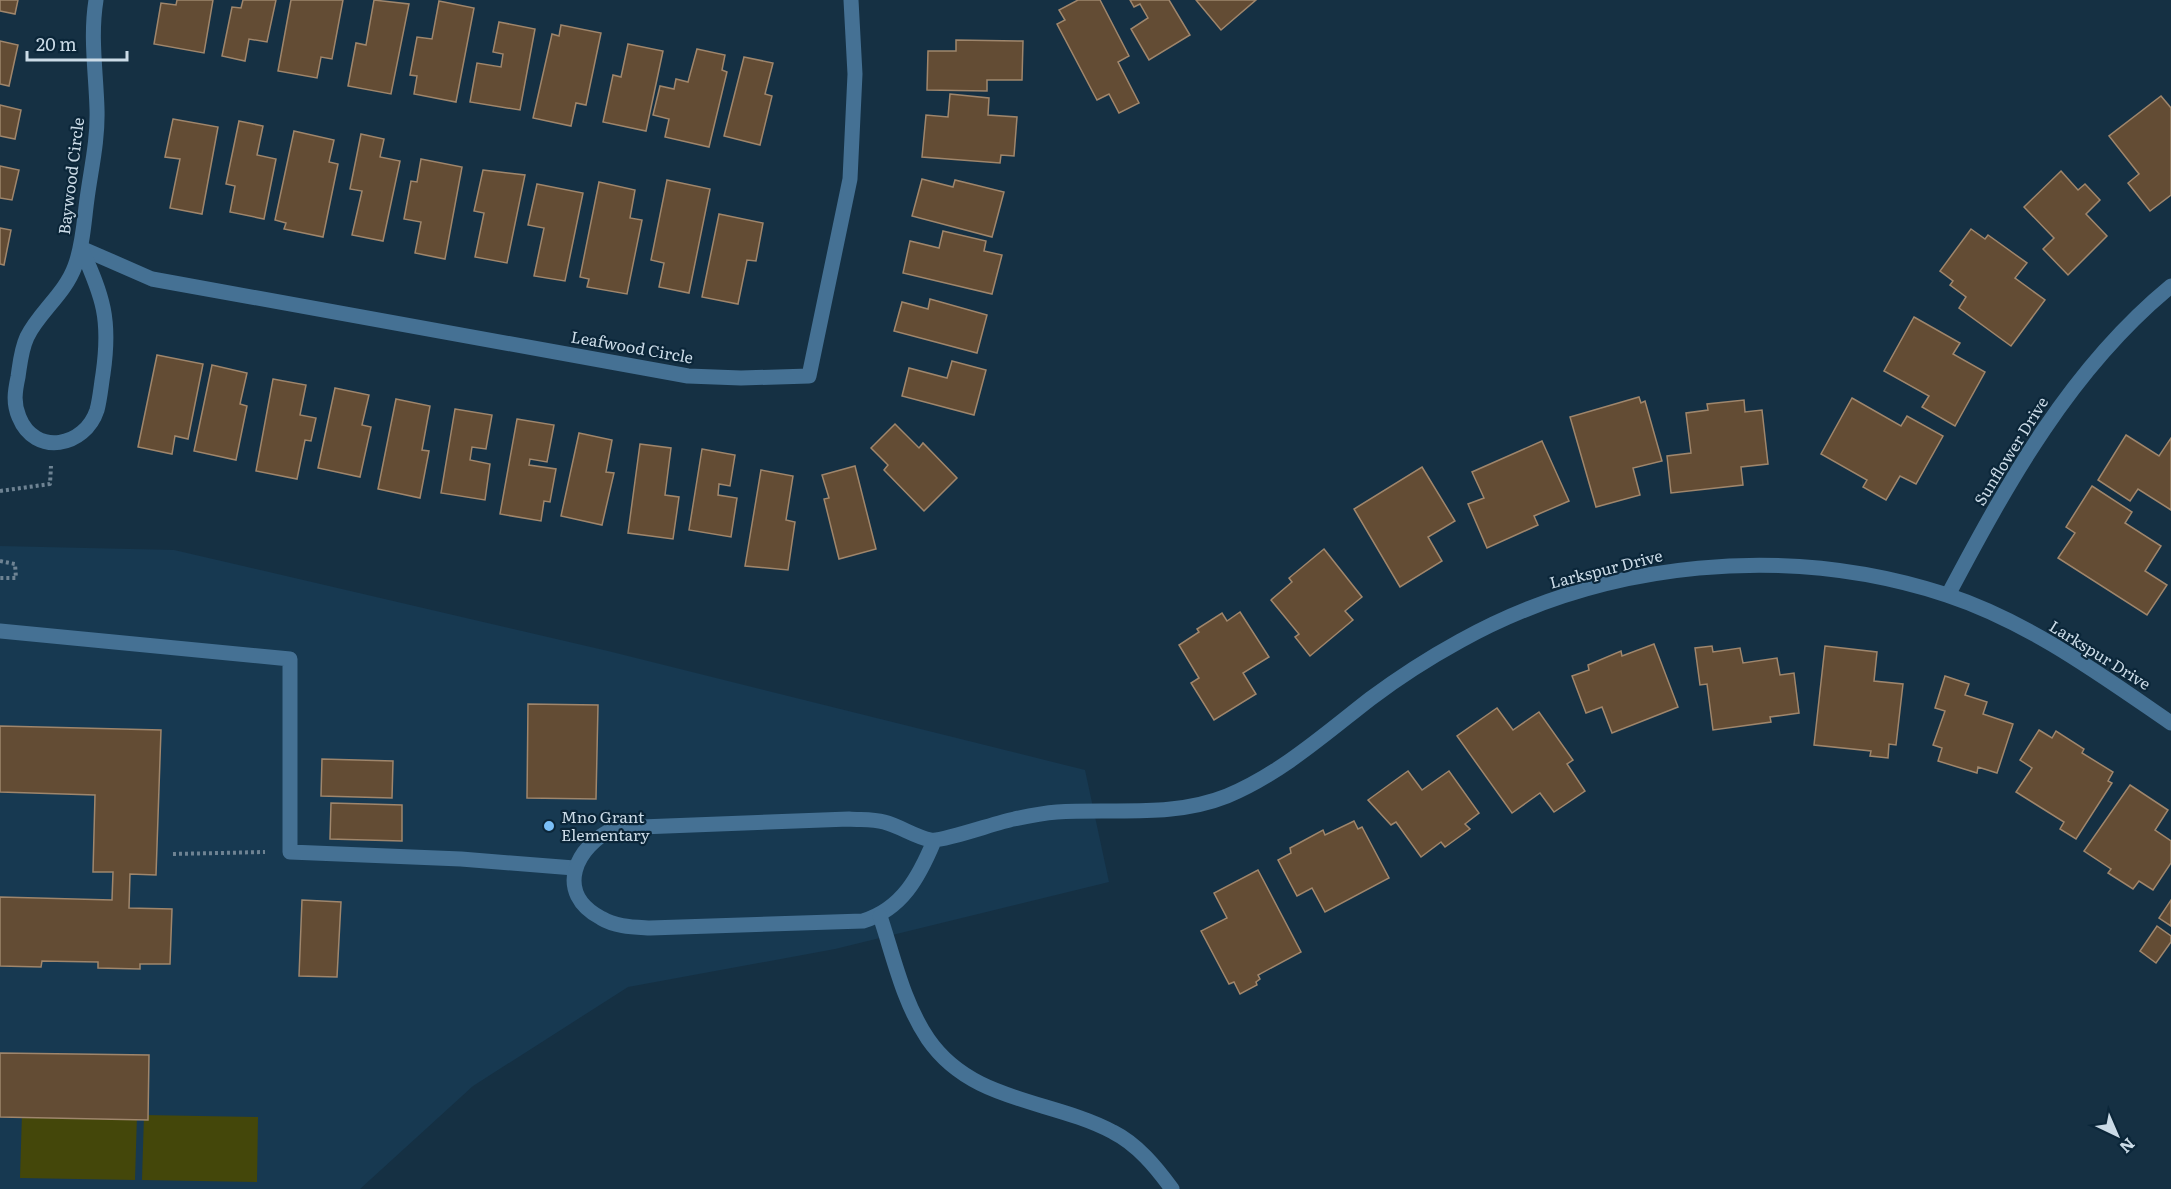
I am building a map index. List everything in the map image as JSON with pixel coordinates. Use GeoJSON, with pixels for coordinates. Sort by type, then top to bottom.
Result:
{"type":"FeatureCollection","features":[{"type":"Feature","properties":{"kind":"street","name":"Baywood Circle"},"geometry":{"type":"LineString","coordinates":[[81,248],[100,289],[106,313],[106,350],[99,400],[90,424],[81,433],[61,444],[49,443],[35,438],[27,430],[20,419],[14,397],[22,350],[27,336],[62,291],[75,267],[81,248],[97,135],[93,51],[96,0]]}},
{"type":"Feature","properties":{"kind":"street","name":"Leafwood Circle"},"geometry":{"type":"LineString","coordinates":[[81,248],[163,281],[688,376],[741,378],[809,376],[850,179],[855,74],[851,0]]}},
{"type":"Feature","properties":{"kind":"street","name":"Sunflower Drive"},"geometry":{"type":"LineString","coordinates":[[1948,595],[2020,465],[2052,414],[2124,330],[2171,286]]}},
{"type":"Feature","properties":{"kind":"street","name":"Larkspur Drive"},"geometry":{"type":"LineString","coordinates":[[934,841],[1008,820],[1055,812],[1142,813],[1209,802],[1244,788],[1308,748],[1390,684],[1462,639],[1529,608],[1605,585],[1643,576],[1709,566],[1775,565],[1854,571],[1948,595],[2007,620],[2055,646],[2171,723]]}},
{"type":"Feature","properties":{"kind":"street"},"geometry":{"type":"LineString","coordinates":[[0,631],[290,658],[290,852],[461,859],[574,868]]}},
{"type":"Feature","properties":{"kind":"street"},"geometry":{"type":"LineString","coordinates":[[849,819],[883,822],[934,841],[910,889],[880,916],[847,923],[650,928],[620,925],[602,919],[579,900],[574,868],[586,848],[599,835],[615,828],[636,826],[849,819]]}},
{"type":"Feature","properties":{"kind":"street"},"geometry":{"type":"LineString","coordinates":[[880,916],[903,991],[913,1014],[930,1041],[952,1064],[987,1089],[1091,1122],[1115,1133],[1140,1151],[1172,1189]]}},
{"type":"Feature","properties":{"kind":"path"},"geometry":{"type":"LineString","coordinates":[[0,490],[50,484],[51,459]]}},
{"type":"Feature","properties":{"kind":"path"},"geometry":{"type":"LineString","coordinates":[[0,561],[15,564],[16,578],[0,578]]}},
{"type":"Feature","properties":{"kind":"path"},"geometry":{"type":"LineString","coordinates":[[173,854],[290,852]]}},
{"type":"Feature","properties":{"kind":"shaded area","name":"Mno Grant Elementary"},"geometry":{"type":"Polygon","coordinates":[[[0,546],[174,550],[608,651],[1085,770],[1109,882],[835,949],[628,987],[473,1086],[360,1189],[0,1189],[0,546]]]}},
{"type":"Feature","properties":{"kind":"shaded area"},"geometry":{"type":"Polygon","coordinates":[[[22,1113],[137,1115],[135,1180],[20,1178],[22,1113]]]}},
{"type":"Feature","properties":{"kind":"shaded area"},"geometry":{"type":"Polygon","coordinates":[[[144,1115],[258,1117],[257,1182],[142,1180],[144,1115]]]}},
{"type":"Feature","properties":{"kind":"building"},"geometry":{"type":"Polygon","coordinates":[[[0,0],[18,0],[15,14],[0,11],[0,0]]]}},
{"type":"Feature","properties":{"kind":"building"},"geometry":{"type":"Polygon","coordinates":[[[177,0],[213,0],[204,53],[154,44],[161,3],[176,5],[177,0]]]}},
{"type":"Feature","properties":{"kind":"building"},"geometry":{"type":"Polygon","coordinates":[[[243,0],[276,0],[267,42],[249,39],[245,61],[222,56],[232,7],[241,8],[243,0]]]}},
{"type":"Feature","properties":{"kind":"building"},"geometry":{"type":"Polygon","coordinates":[[[291,0],[343,0],[332,59],[321,57],[317,78],[278,71],[291,0]]]}},
{"type":"Feature","properties":{"kind":"building"},"geometry":{"type":"Polygon","coordinates":[[[374,0],[409,4],[391,94],[348,86],[356,43],[366,45],[374,0]]]}},
{"type":"Feature","properties":{"kind":"building"},"geometry":{"type":"Polygon","coordinates":[[[1078,0],[1100,0],[1129,56],[1118,62],[1139,103],[1119,113],[1109,94],[1097,100],[1057,24],[1065,20],[1059,10],[1078,0]]]}},
{"type":"Feature","properties":{"kind":"building"},"geometry":{"type":"Polygon","coordinates":[[[1130,0],[1169,0],[1190,35],[1149,60],[1131,29],[1148,18],[1140,4],[1134,7],[1130,0]]]}},
{"type":"Feature","properties":{"kind":"building"},"geometry":{"type":"Polygon","coordinates":[[[1196,0],[1256,0],[1221,30],[1196,0]]]}},
{"type":"Feature","properties":{"kind":"building"},"geometry":{"type":"Polygon","coordinates":[[[439,1],[474,8],[456,102],[414,94],[417,76],[410,75],[417,37],[432,39],[439,1]]]}},
{"type":"Feature","properties":{"kind":"building"},"geometry":{"type":"Polygon","coordinates":[[[499,22],[535,29],[520,110],[470,102],[477,63],[501,67],[503,54],[493,52],[499,22]]]}},
{"type":"Feature","properties":{"kind":"building"},"geometry":{"type":"Polygon","coordinates":[[[561,25],[601,33],[586,105],[576,103],[571,126],[533,118],[552,34],[559,36],[561,25]]]}},
{"type":"Feature","properties":{"kind":"building"},"geometry":{"type":"Polygon","coordinates":[[[956,40],[1023,41],[1022,80],[987,80],[987,91],[927,90],[928,51],[956,51],[956,40]]]}},
{"type":"Feature","properties":{"kind":"building"},"geometry":{"type":"Polygon","coordinates":[[[0,41],[18,45],[9,86],[0,84],[0,41]]]}},
{"type":"Feature","properties":{"kind":"building"},"geometry":{"type":"Polygon","coordinates":[[[628,44],[663,51],[646,131],[603,122],[613,75],[621,77],[628,44]]]}},
{"type":"Feature","properties":{"kind":"building"},"geometry":{"type":"Polygon","coordinates":[[[697,49],[725,55],[722,70],[727,72],[709,147],[665,137],[669,119],[653,115],[660,86],[674,89],[676,79],[688,82],[697,49]]]}},
{"type":"Feature","properties":{"kind":"building"},"geometry":{"type":"Polygon","coordinates":[[[744,57],[773,63],[765,94],[772,96],[760,145],[724,136],[744,57]]]}},
{"type":"Feature","properties":{"kind":"building"},"geometry":{"type":"Polygon","coordinates":[[[950,94],[989,98],[988,115],[1017,117],[1014,156],[1001,155],[1000,163],[922,157],[926,115],[948,117],[950,94]]]}},
{"type":"Feature","properties":{"kind":"building"},"geometry":{"type":"Polygon","coordinates":[[[2161,96],[2171,108],[2171,195],[2150,211],[2128,183],[2139,174],[2109,136],[2161,96]]]}},
{"type":"Feature","properties":{"kind":"building"},"geometry":{"type":"Polygon","coordinates":[[[0,105],[21,110],[15,139],[0,136],[0,105]]]}},
{"type":"Feature","properties":{"kind":"building"},"geometry":{"type":"Polygon","coordinates":[[[173,119],[218,127],[202,214],[170,208],[180,159],[165,157],[173,119]]]}},
{"type":"Feature","properties":{"kind":"building"},"geometry":{"type":"Polygon","coordinates":[[[239,121],[263,126],[257,155],[276,159],[264,219],[230,212],[235,186],[226,184],[239,121]]]}},
{"type":"Feature","properties":{"kind":"building"},"geometry":{"type":"Polygon","coordinates":[[[294,131],[334,140],[329,162],[338,164],[323,237],[284,229],[286,223],[275,220],[294,131]]]}},
{"type":"Feature","properties":{"kind":"building"},"geometry":{"type":"Polygon","coordinates":[[[361,134],[384,139],[380,157],[400,161],[383,241],[352,235],[362,191],[350,189],[361,134]]]}},
{"type":"Feature","properties":{"kind":"building"},"geometry":{"type":"Polygon","coordinates":[[[421,159],[462,167],[445,259],[415,253],[421,222],[404,219],[411,181],[417,182],[421,159]]]}},
{"type":"Feature","properties":{"kind":"building"},"geometry":{"type":"Polygon","coordinates":[[[0,166],[19,170],[12,200],[0,198],[0,166]]]}},
{"type":"Feature","properties":{"kind":"building"},"geometry":{"type":"Polygon","coordinates":[[[483,170],[525,175],[507,263],[475,257],[484,213],[474,211],[483,170]]]}},
{"type":"Feature","properties":{"kind":"building"},"geometry":{"type":"Polygon","coordinates":[[[2061,171],[2078,190],[2085,184],[2100,200],[2086,214],[2107,236],[2068,275],[2043,249],[2054,238],[2024,207],[2061,171]]]}},
{"type":"Feature","properties":{"kind":"building"},"geometry":{"type":"Polygon","coordinates":[[[922,179],[953,187],[955,180],[1004,192],[992,237],[912,216],[922,179]]]}},
{"type":"Feature","properties":{"kind":"building"},"geometry":{"type":"Polygon","coordinates":[[[667,180],[710,189],[689,293],[659,287],[664,263],[651,260],[667,180]]]}},
{"type":"Feature","properties":{"kind":"building"},"geometry":{"type":"Polygon","coordinates":[[[599,182],[635,190],[630,218],[642,220],[627,294],[587,287],[589,279],[580,277],[599,182]]]}},
{"type":"Feature","properties":{"kind":"building"},"geometry":{"type":"Polygon","coordinates":[[[537,184],[583,193],[565,281],[534,276],[544,228],[528,225],[537,184]]]}},
{"type":"Feature","properties":{"kind":"building"},"geometry":{"type":"Polygon","coordinates":[[[719,214],[763,223],[756,261],[747,260],[738,304],[702,297],[719,214]]]}},
{"type":"Feature","properties":{"kind":"building"},"geometry":{"type":"Polygon","coordinates":[[[0,228],[11,230],[4,265],[0,264],[0,228]]]}},
{"type":"Feature","properties":{"kind":"building"},"geometry":{"type":"Polygon","coordinates":[[[1971,229],[1985,239],[1988,235],[2027,263],[2015,278],[2045,300],[2011,346],[1959,308],[1966,297],[1950,285],[1953,281],[1940,271],[1971,229]]]}},
{"type":"Feature","properties":{"kind":"building"},"geometry":{"type":"Polygon","coordinates":[[[943,231],[986,241],[984,251],[1002,255],[992,294],[903,273],[910,241],[939,248],[943,231]]]}},
{"type":"Feature","properties":{"kind":"building"},"geometry":{"type":"Polygon","coordinates":[[[930,299],[987,315],[977,353],[894,331],[902,302],[928,309],[930,299]]]}},
{"type":"Feature","properties":{"kind":"building"},"geometry":{"type":"Polygon","coordinates":[[[1914,317],[1960,343],[1953,354],[1985,372],[1955,426],[1922,407],[1929,396],[1884,371],[1914,317]]]}},
{"type":"Feature","properties":{"kind":"building"},"geometry":{"type":"Polygon","coordinates":[[[157,355],[203,364],[188,439],[175,436],[172,454],[138,447],[157,355]]]}},
{"type":"Feature","properties":{"kind":"building"},"geometry":{"type":"Polygon","coordinates":[[[952,361],[986,370],[974,415],[902,396],[909,368],[947,378],[952,361]]]}},
{"type":"Feature","properties":{"kind":"building"},"geometry":{"type":"Polygon","coordinates":[[[212,365],[247,373],[240,404],[247,406],[236,460],[194,451],[212,365]]]}},
{"type":"Feature","properties":{"kind":"building"},"geometry":{"type":"Polygon","coordinates":[[[273,379],[306,385],[300,415],[316,418],[311,441],[305,440],[297,479],[256,471],[273,379]]]}},
{"type":"Feature","properties":{"kind":"building"},"geometry":{"type":"Polygon","coordinates":[[[335,388],[369,395],[362,425],[371,427],[360,477],[318,468],[335,388]]]}},
{"type":"Feature","properties":{"kind":"building"},"geometry":{"type":"Polygon","coordinates":[[[1639,397],[1641,403],[1645,401],[1662,461],[1633,468],[1640,495],[1596,507],[1570,417],[1639,397]]]}},
{"type":"Feature","properties":{"kind":"building"},"geometry":{"type":"Polygon","coordinates":[[[1852,398],[1901,426],[1907,416],[1943,436],[1916,484],[1900,476],[1886,500],[1863,487],[1867,480],[1821,454],[1852,398]]]}},
{"type":"Feature","properties":{"kind":"building"},"geometry":{"type":"Polygon","coordinates":[[[396,399],[430,406],[422,450],[429,451],[420,498],[378,489],[396,399]]]}},
{"type":"Feature","properties":{"kind":"building"},"geometry":{"type":"Polygon","coordinates":[[[1744,400],[1745,412],[1762,410],[1768,464],[1741,467],[1743,485],[1671,493],[1667,456],[1691,453],[1686,413],[1708,410],[1707,404],[1744,400]]]}},
{"type":"Feature","properties":{"kind":"building"},"geometry":{"type":"Polygon","coordinates":[[[455,409],[492,415],[486,449],[472,447],[470,460],[490,464],[485,500],[441,493],[455,409]]]}},
{"type":"Feature","properties":{"kind":"building"},"geometry":{"type":"Polygon","coordinates":[[[517,419],[554,425],[547,462],[530,459],[529,465],[556,469],[550,502],[544,501],[541,521],[500,514],[517,419]]]}},
{"type":"Feature","properties":{"kind":"building"},"geometry":{"type":"Polygon","coordinates":[[[895,424],[919,448],[923,443],[957,478],[924,511],[884,470],[888,465],[871,448],[895,424]]]}},
{"type":"Feature","properties":{"kind":"building"},"geometry":{"type":"Polygon","coordinates":[[[579,433],[612,440],[606,472],[614,473],[602,525],[561,516],[579,433]]]}},
{"type":"Feature","properties":{"kind":"building"},"geometry":{"type":"Polygon","coordinates":[[[2126,435],[2159,456],[2171,438],[2171,510],[2138,489],[2130,501],[2098,480],[2126,435]]]}},
{"type":"Feature","properties":{"kind":"building"},"geometry":{"type":"Polygon","coordinates":[[[1542,441],[1569,501],[1534,516],[1538,525],[1487,548],[1468,504],[1484,498],[1472,472],[1542,441]]]}},
{"type":"Feature","properties":{"kind":"building"},"geometry":{"type":"Polygon","coordinates":[[[640,444],[671,448],[665,495],[679,497],[673,539],[628,533],[640,444]]]}},
{"type":"Feature","properties":{"kind":"building"},"geometry":{"type":"Polygon","coordinates":[[[702,449],[735,455],[730,486],[719,484],[718,495],[737,498],[731,537],[689,530],[702,449]]]}},
{"type":"Feature","properties":{"kind":"building"},"geometry":{"type":"Polygon","coordinates":[[[855,466],[876,549],[839,559],[824,499],[829,498],[822,475],[855,466]]]}},
{"type":"Feature","properties":{"kind":"building"},"geometry":{"type":"Polygon","coordinates":[[[1422,467],[1455,521],[1428,537],[1442,561],[1400,587],[1354,509],[1422,467]]]}},
{"type":"Feature","properties":{"kind":"building"},"geometry":{"type":"Polygon","coordinates":[[[761,470],[793,476],[786,520],[795,522],[788,570],[745,566],[761,470]]]}},
{"type":"Feature","properties":{"kind":"building"},"geometry":{"type":"Polygon","coordinates":[[[2092,486],[2132,512],[2125,523],[2161,546],[2145,571],[2167,585],[2147,615],[2058,558],[2075,533],[2066,527],[2092,486]]]}},
{"type":"Feature","properties":{"kind":"building"},"geometry":{"type":"Polygon","coordinates":[[[1324,549],[1362,597],[1345,611],[1353,620],[1310,656],[1295,637],[1299,634],[1271,600],[1292,582],[1289,578],[1324,549]]]}},
{"type":"Feature","properties":{"kind":"building"},"geometry":{"type":"Polygon","coordinates":[[[1240,612],[1269,657],[1243,673],[1256,694],[1214,720],[1191,683],[1199,678],[1179,645],[1199,632],[1197,629],[1222,613],[1227,621],[1240,612]]]}},
{"type":"Feature","properties":{"kind":"building"},"geometry":{"type":"Polygon","coordinates":[[[1654,644],[1678,707],[1612,733],[1602,707],[1586,713],[1572,676],[1589,670],[1588,665],[1621,651],[1622,656],[1654,644]]]}},
{"type":"Feature","properties":{"kind":"building"},"geometry":{"type":"Polygon","coordinates":[[[1712,646],[1713,652],[1740,648],[1743,663],[1777,658],[1780,675],[1794,673],[1799,713],[1770,717],[1771,722],[1713,730],[1707,684],[1700,685],[1695,648],[1712,646]]]}},
{"type":"Feature","properties":{"kind":"building"},"geometry":{"type":"Polygon","coordinates":[[[1825,646],[1877,652],[1874,681],[1903,684],[1896,745],[1889,744],[1888,758],[1870,756],[1871,751],[1814,745],[1825,646]]]}},
{"type":"Feature","properties":{"kind":"building"},"geometry":{"type":"Polygon","coordinates":[[[1945,676],[1969,684],[1965,695],[1987,702],[1983,714],[2013,724],[1997,773],[1978,767],[1977,773],[1938,761],[1942,748],[1933,745],[1945,711],[1935,708],[1945,676]]]}},
{"type":"Feature","properties":{"kind":"building"},"geometry":{"type":"Polygon","coordinates":[[[528,704],[598,705],[596,799],[527,798],[528,704]]]}},
{"type":"Feature","properties":{"kind":"building"},"geometry":{"type":"Polygon","coordinates":[[[1497,708],[1513,730],[1539,712],[1573,760],[1567,764],[1585,791],[1554,812],[1540,793],[1512,813],[1457,736],[1497,708]]]}},
{"type":"Feature","properties":{"kind":"building"},"geometry":{"type":"Polygon","coordinates":[[[0,726],[161,730],[156,875],[130,874],[129,908],[172,909],[170,964],[140,964],[140,969],[98,968],[98,962],[42,961],[41,967],[0,966],[0,897],[112,900],[113,872],[93,872],[95,795],[0,792],[0,726]]]}},
{"type":"Feature","properties":{"kind":"building"},"geometry":{"type":"Polygon","coordinates":[[[2039,730],[2052,738],[2056,731],[2084,749],[2082,753],[2113,772],[2108,781],[2112,783],[2076,839],[2060,829],[2064,822],[2016,792],[2032,768],[2020,760],[2039,730]]]}},
{"type":"Feature","properties":{"kind":"building"},"geometry":{"type":"Polygon","coordinates":[[[322,759],[393,761],[392,798],[321,796],[322,759]]]}},
{"type":"Feature","properties":{"kind":"building"},"geometry":{"type":"Polygon","coordinates":[[[1408,771],[1422,790],[1449,771],[1479,813],[1465,824],[1470,829],[1445,847],[1441,842],[1421,857],[1396,822],[1391,825],[1368,800],[1408,771]]]}},
{"type":"Feature","properties":{"kind":"building"},"geometry":{"type":"Polygon","coordinates":[[[2130,785],[2168,810],[2155,830],[2171,841],[2171,863],[2153,890],[2139,881],[2133,889],[2108,873],[2111,869],[2084,851],[2130,785]]]}},
{"type":"Feature","properties":{"kind":"building"},"geometry":{"type":"Polygon","coordinates":[[[331,803],[402,805],[402,841],[330,839],[331,803]]]}},
{"type":"Feature","properties":{"kind":"building"},"geometry":{"type":"Polygon","coordinates":[[[1354,821],[1358,829],[1362,827],[1389,878],[1325,912],[1312,888],[1297,896],[1278,860],[1291,853],[1290,848],[1323,830],[1325,835],[1354,821]]]}},
{"type":"Feature","properties":{"kind":"building"},"geometry":{"type":"Polygon","coordinates":[[[1258,870],[1301,952],[1258,975],[1260,979],[1256,982],[1257,985],[1240,994],[1234,982],[1229,984],[1201,931],[1227,918],[1214,893],[1258,870]]]}},
{"type":"Feature","properties":{"kind":"building"},"geometry":{"type":"Polygon","coordinates":[[[302,900],[341,902],[337,977],[299,976],[302,900]]]}},
{"type":"Feature","properties":{"kind":"building"},"geometry":{"type":"Polygon","coordinates":[[[2171,900],[2171,926],[2159,918],[2171,900]]]}},
{"type":"Feature","properties":{"kind":"building"},"geometry":{"type":"Polygon","coordinates":[[[2157,926],[2171,936],[2171,942],[2156,963],[2140,951],[2157,926]]]}},
{"type":"Feature","properties":{"kind":"building"},"geometry":{"type":"Polygon","coordinates":[[[0,1053],[149,1055],[148,1120],[0,1117],[0,1053]]]}},
{"type":"Feature","properties":{"kind":"place","name":"Mno Grant Elementary"},"geometry":{"type":"Point","coordinates":[549,826]}}]}
